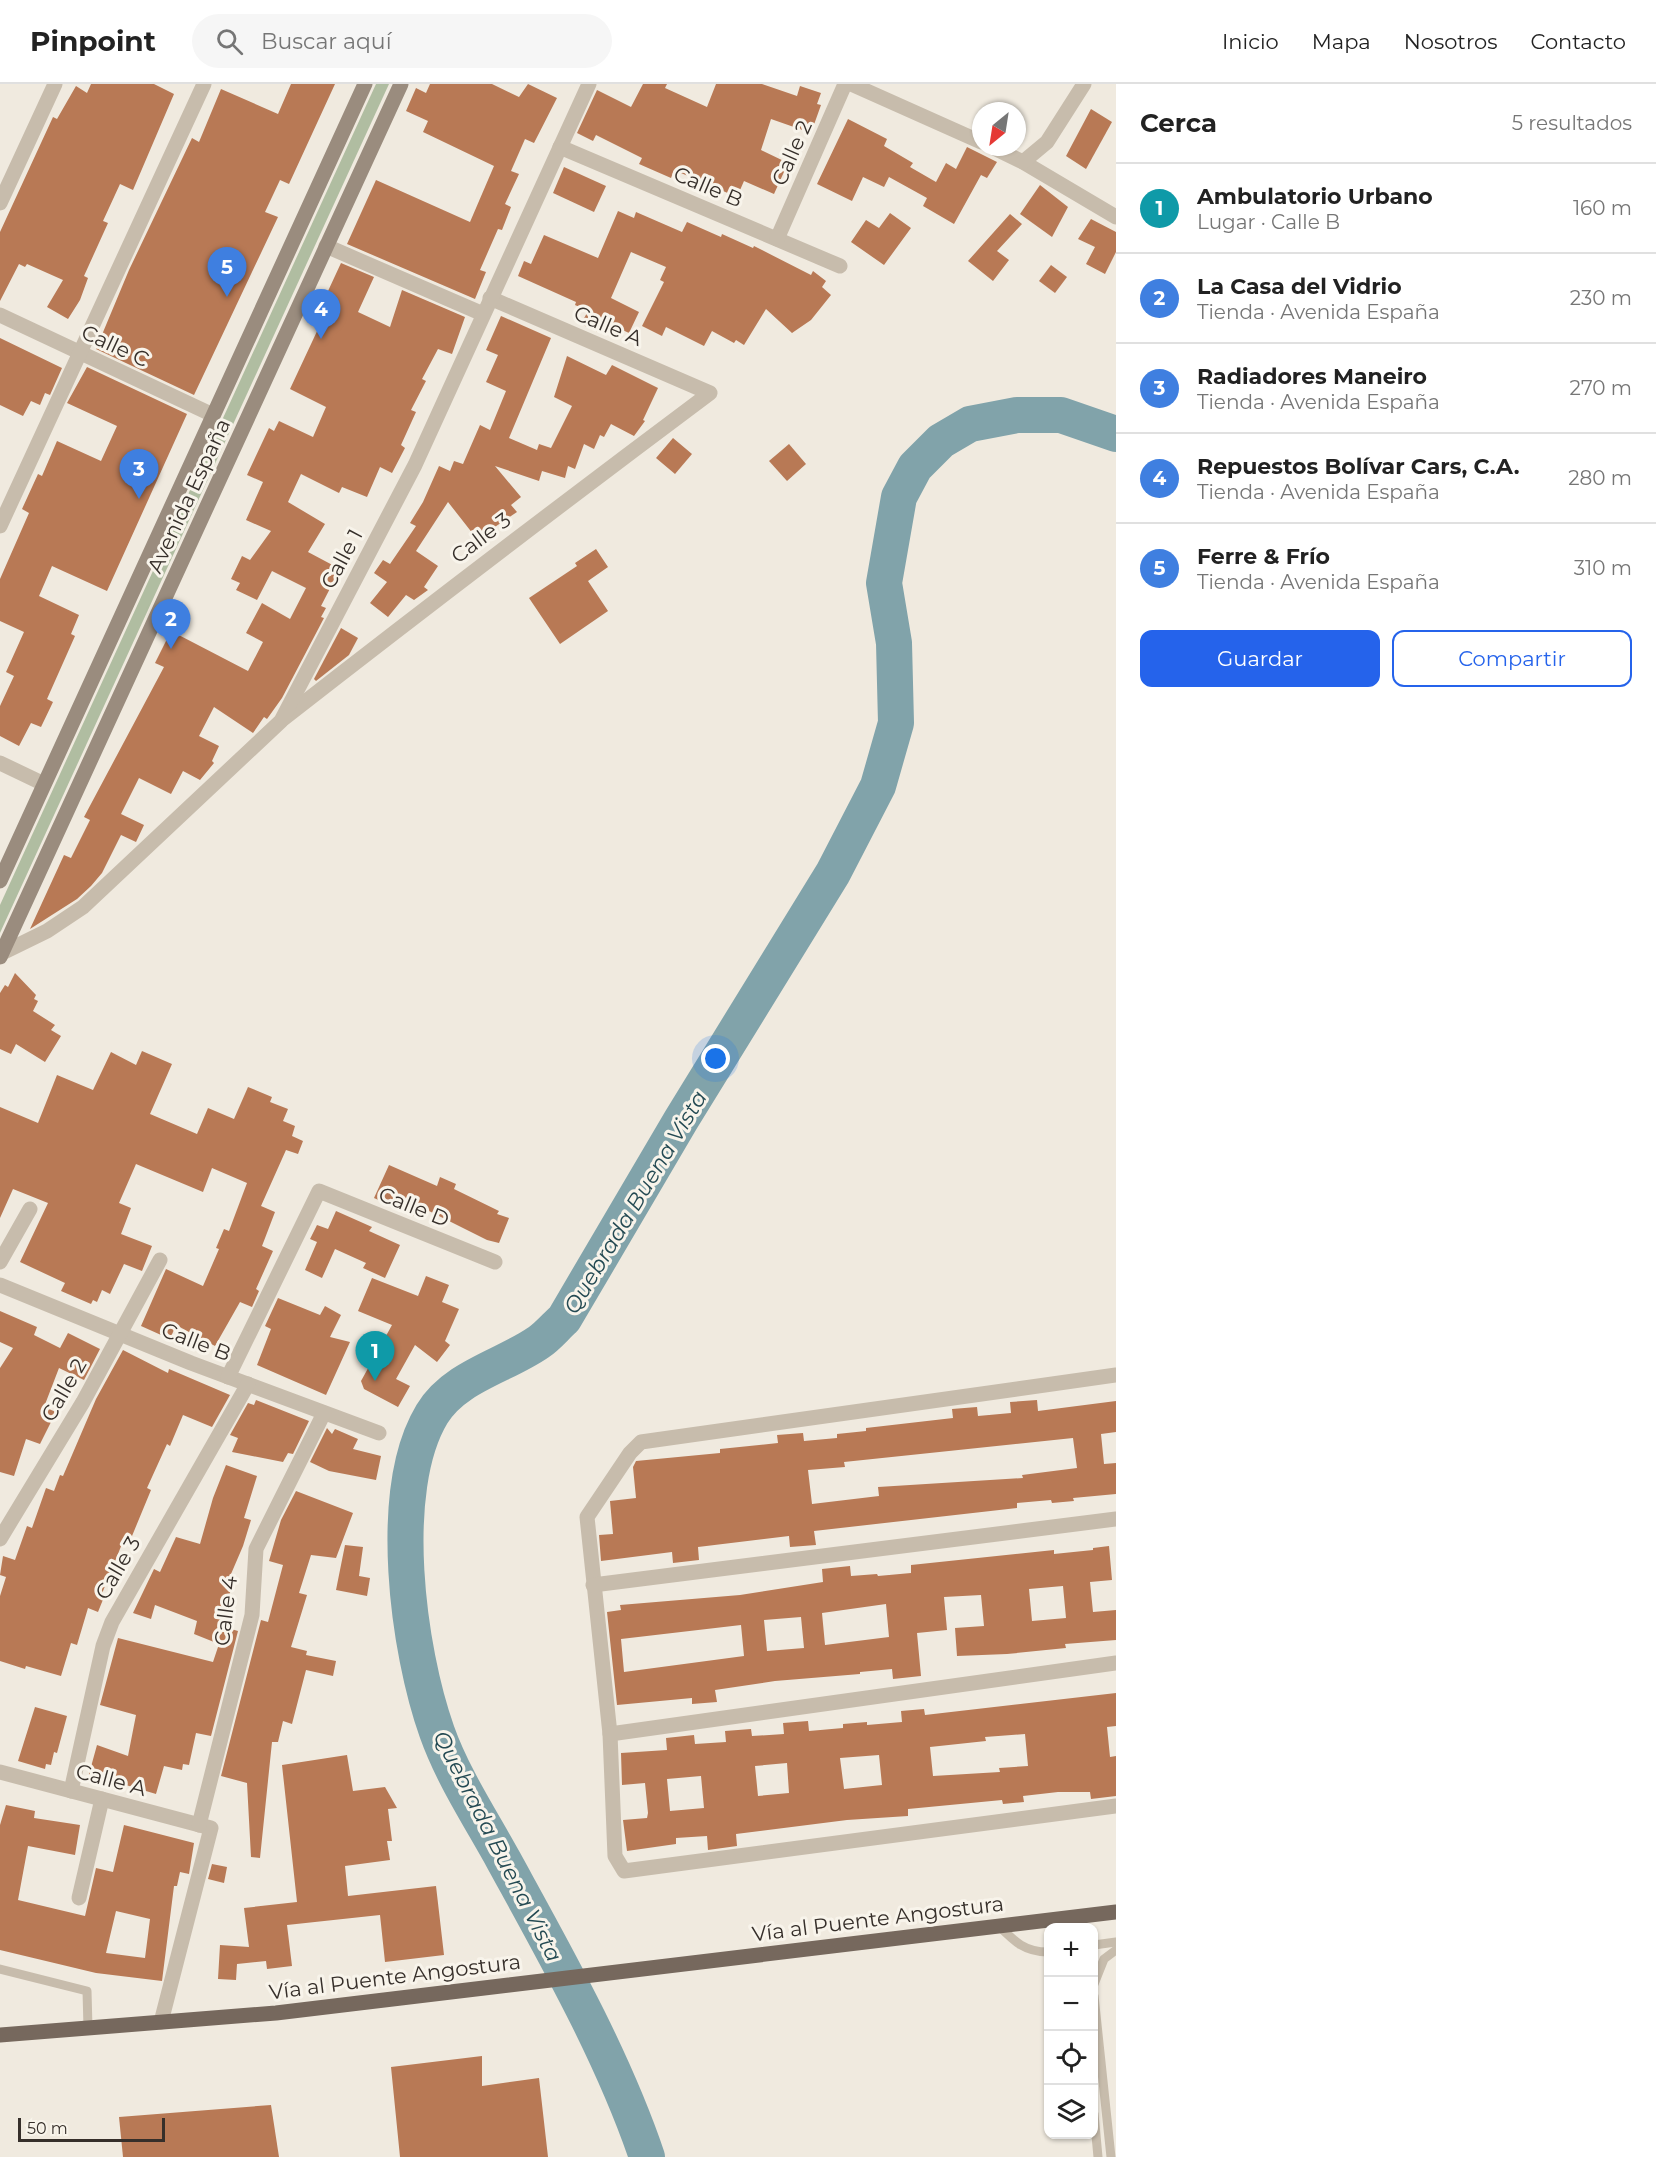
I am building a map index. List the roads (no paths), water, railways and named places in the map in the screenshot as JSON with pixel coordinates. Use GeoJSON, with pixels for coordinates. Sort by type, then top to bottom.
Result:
{"type":"FeatureCollection","features":[{"type":"Feature","properties":{"kind":"main road","name":"Avenida España"},"geometry":{"type":"LineString","coordinates":[[0,881],[365,84]]}},
{"type":"Feature","properties":{"kind":"main road","name":"Avenida España"},"geometry":{"type":"LineString","coordinates":[[1,955],[401,84]]}},
{"type":"Feature","properties":{"kind":"main road","name":"Vía al Puente Angostura"},"geometry":{"type":"LineString","coordinates":[[0,2035],[276,2013],[1116,1912]]}},
{"type":"Feature","properties":{"kind":"street"},"geometry":{"type":"LineString","coordinates":[[0,203],[55,84]]}},
{"type":"Feature","properties":{"kind":"street"},"geometry":{"type":"LineString","coordinates":[[0,526],[204,84]]}},
{"type":"Feature","properties":{"kind":"street","name":"Calle 1"},"geometry":{"type":"LineString","coordinates":[[1,955],[47,931],[82,907],[280,722],[415,465],[589,84]]}},
{"type":"Feature","properties":{"kind":"street","name":"Calle 2"},"geometry":{"type":"LineString","coordinates":[[777,239],[845,84]]}},
{"type":"Feature","properties":{"kind":"street"},"geometry":{"type":"LineString","coordinates":[[851,84],[972,138]]}},
{"type":"Feature","properties":{"kind":"street"},"geometry":{"type":"LineString","coordinates":[[1023,162],[1047,142],[1084,84]]}},
{"type":"Feature","properties":{"kind":"street","name":"Calle B"},"geometry":{"type":"LineString","coordinates":[[560,147],[840,266]]}},
{"type":"Feature","properties":{"kind":"street"},"geometry":{"type":"LineString","coordinates":[[1011,156],[1116,216]]}},
{"type":"Feature","properties":{"kind":"street"},"geometry":{"type":"LineString","coordinates":[[326,246],[483,314]]}},
{"type":"Feature","properties":{"kind":"street","name":"Calle A"},"geometry":{"type":"LineString","coordinates":[[490,298],[710,393]]}},
{"type":"Feature","properties":{"kind":"street","name":"Calle C"},"geometry":{"type":"LineString","coordinates":[[0,315],[213,415]]}},
{"type":"Feature","properties":{"kind":"street","name":"Calle 3"},"geometry":{"type":"LineString","coordinates":[[280,722],[459,581],[710,393]]}},
{"type":"Feature","properties":{"kind":"street"},"geometry":{"type":"LineString","coordinates":[[0,763],[45,784]]}},
{"type":"Feature","properties":{"kind":"street","name":"Calle D"},"geometry":{"type":"LineString","coordinates":[[228,1377],[318,1191],[495,1262]]}},
{"type":"Feature","properties":{"kind":"street"},"geometry":{"type":"LineString","coordinates":[[0,1262],[30,1209]]}},
{"type":"Feature","properties":{"kind":"street","name":"Calle 2"},"geometry":{"type":"LineString","coordinates":[[0,1539],[82,1402],[160,1260]]}},
{"type":"Feature","properties":{"kind":"street","name":"Calle B"},"geometry":{"type":"LineString","coordinates":[[0,1285],[228,1377],[379,1433]]}},
{"type":"Feature","properties":{"kind":"street"},"geometry":{"type":"LineString","coordinates":[[1116,1375],[642,1442],[630,1453],[587,1517],[610,1734],[615,1856],[624,1871],[1116,1806]]}},
{"type":"Feature","properties":{"kind":"street","name":"Calle 3"},"geometry":{"type":"LineString","coordinates":[[71,1791],[103,1646],[112,1622],[248,1384]]}},
{"type":"Feature","properties":{"kind":"street","name":"Calle 4"},"geometry":{"type":"LineString","coordinates":[[161,2022],[252,1615],[256,1549],[324,1413]]}},
{"type":"Feature","properties":{"kind":"street"},"geometry":{"type":"LineString","coordinates":[[593,1585],[1116,1519]]}},
{"type":"Feature","properties":{"kind":"street"},"geometry":{"type":"LineString","coordinates":[[610,1734],[1116,1663]]}},
{"type":"Feature","properties":{"kind":"street","name":"Calle A"},"geometry":{"type":"LineString","coordinates":[[0,1772],[205,1826]]}},
{"type":"Feature","properties":{"kind":"street"},"geometry":{"type":"LineString","coordinates":[[79,1898],[102,1799]]}},
{"type":"Feature","properties":{"kind":"lane"},"geometry":{"type":"LineString","coordinates":[[999,1926],[1018,1944],[1032,1952],[1044,1952]]}},
{"type":"Feature","properties":{"kind":"lane"},"geometry":{"type":"LineString","coordinates":[[1098,1944],[1116,1942]]}},
{"type":"Feature","properties":{"kind":"lane"},"geometry":{"type":"LineString","coordinates":[[1097,1977],[1104,1959],[1116,1950]]}},
{"type":"Feature","properties":{"kind":"lane"},"geometry":{"type":"LineString","coordinates":[[0,1969],[87,1991],[88,2028]]}},
{"type":"Feature","properties":{"kind":"lane"},"geometry":{"type":"LineString","coordinates":[[1098,2031],[1111,2157]]}},
{"type":"Feature","properties":{"kind":"lane"},"geometry":{"type":"LineString","coordinates":[[1096,2139],[1098,2157]]}},
{"type":"Feature","properties":{"kind":"waterway","name":"Quebrada Buena Vista"},"geometry":{"type":"LineString","coordinates":[[647,2157],[617,2081],[582,2006],[459,1782],[437,1732],[418,1659],[406,1571],[409,1484],[418,1446],[432,1414],[454,1390],[539,1342],[564,1319],[681,1120],[833,873],[878,786],[896,723],[894,643],[884,583],[899,497],[915,467],[941,441],[970,424],[1017,415],[1061,415],[1116,434]]}},
{"type":"Feature","properties":{"kind":"place","name":"Ferre & Frío"},"geometry":{"type":"Point","coordinates":[227,297]}},
{"type":"Feature","properties":{"kind":"place","name":"Repuestos Bolívar Cars, C.A."},"geometry":{"type":"Point","coordinates":[321,339]}},
{"type":"Feature","properties":{"kind":"place","name":"Radiadores Maneiro"},"geometry":{"type":"Point","coordinates":[139,499]}},
{"type":"Feature","properties":{"kind":"place","name":"La Casa del Vidrio"},"geometry":{"type":"Point","coordinates":[171,649]}},
{"type":"Feature","properties":{"kind":"place","name":"Ambulatorio Urbano"},"geometry":{"type":"Point","coordinates":[375,1381]}}]}
